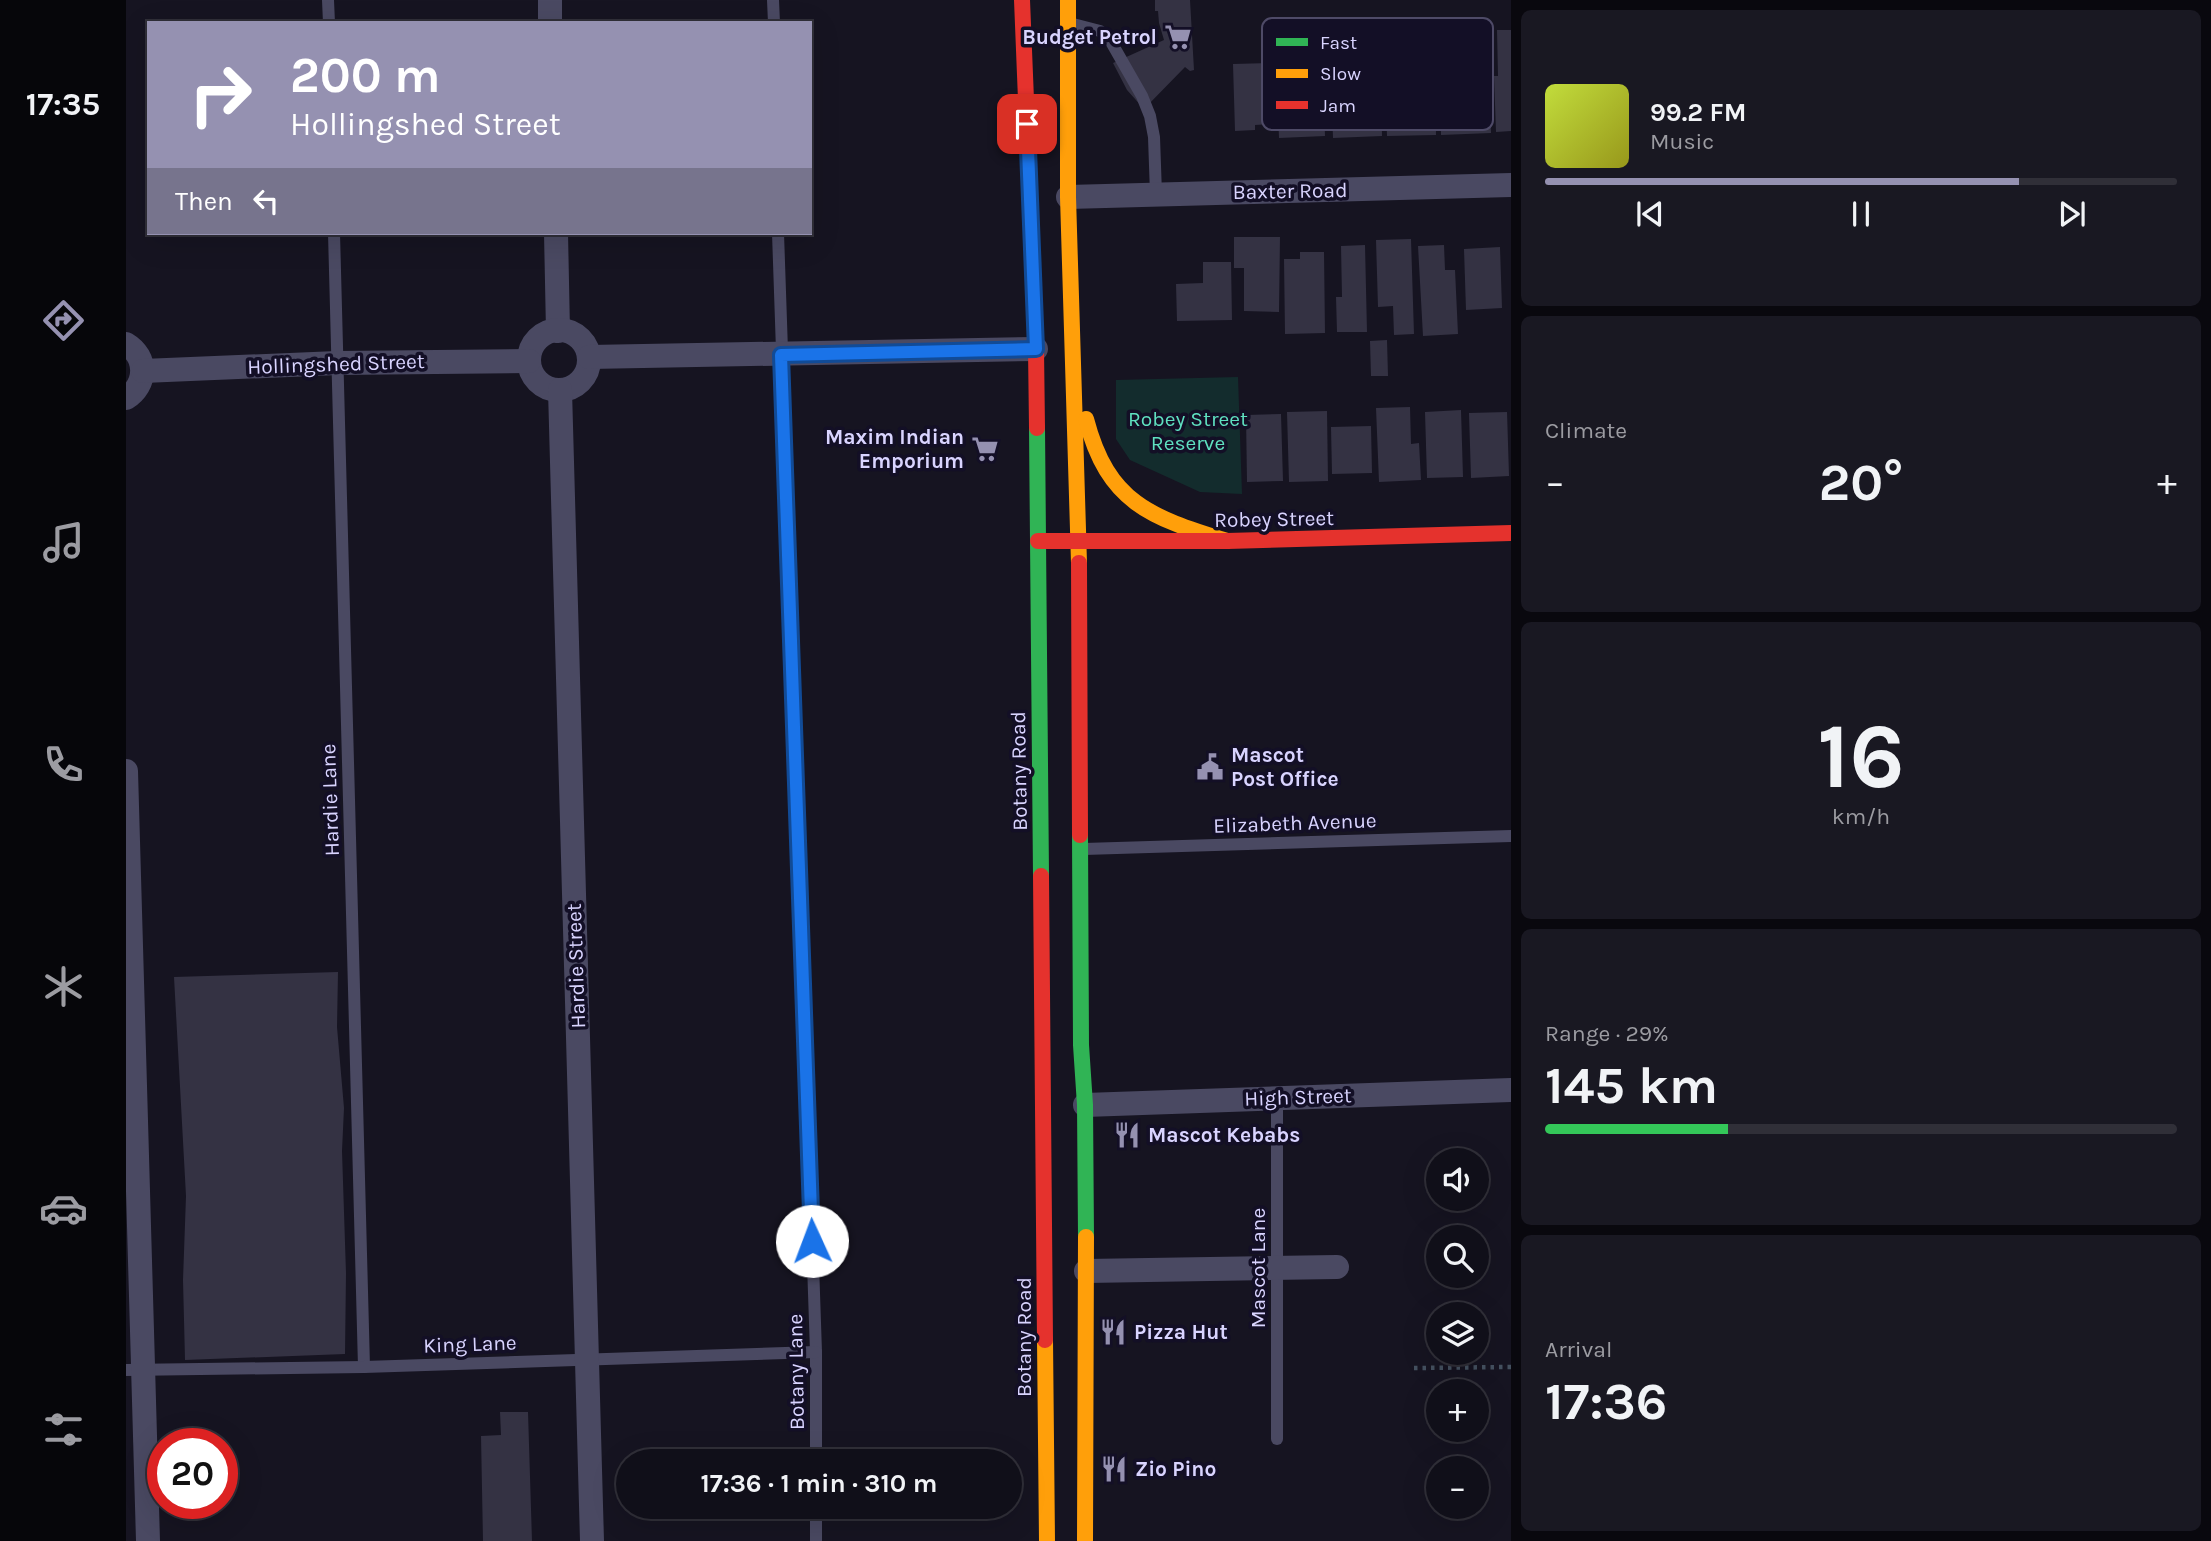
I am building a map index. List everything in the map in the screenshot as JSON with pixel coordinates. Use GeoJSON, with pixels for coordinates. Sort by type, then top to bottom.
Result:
{"type":"FeatureCollection","features":[{"type":"Feature","properties":{"kind":"main road","name":"Botany Road"},"geometry":{"type":"LineString","coordinates":[[1022,0],[1036,349],[1047,1541]]}},
{"type":"Feature","properties":{"kind":"main road"},"geometry":{"type":"LineString","coordinates":[[1069,12],[1068,197],[1079,541],[1081,1045],[1085,1105],[1085,1541]]}},
{"type":"Feature","properties":{"kind":"main road"},"geometry":{"type":"LineString","coordinates":[[1072,352],[1086,420],[1097,454],[1108,475],[1122,492],[1140,507],[1171,523],[1227,541]]}},
{"type":"Feature","properties":{"kind":"main road","name":"Robey Street"},"geometry":{"type":"LineString","coordinates":[[1038,541],[1227,541],[1511,533]]}},
{"type":"Feature","properties":{"kind":"street"},"geometry":{"type":"LineString","coordinates":[[550,0],[550,21]]}},
{"type":"Feature","properties":{"kind":"street"},"geometry":{"type":"LineString","coordinates":[[1069,12],[1079,0]]}},
{"type":"Feature","properties":{"kind":"street","name":"Baxter Road"},"geometry":{"type":"LineString","coordinates":[[1068,197],[1511,185]]}},
{"type":"Feature","properties":{"kind":"street"},"geometry":{"type":"LineString","coordinates":[[556,235],[558,331]]}},
{"type":"Feature","properties":{"kind":"street"},"geometry":{"type":"LineString","coordinates":[[558,331],[575,335],[587,349],[589,358],[588,367],[578,383],[560,390],[544,387],[538,382],[533,376],[529,360],[530,351],[540,337],[558,331]]}},
{"type":"Feature","properties":{"kind":"street"},"geometry":{"type":"LineString","coordinates":[[126,344],[138,354],[143,371],[138,388],[126,398]]}},
{"type":"Feature","properties":{"kind":"street"},"geometry":{"type":"LineString","coordinates":[[589,358],[1036,349]]}},
{"type":"Feature","properties":{"kind":"street","name":"Hollingshed Street"},"geometry":{"type":"LineString","coordinates":[[143,371],[337,363],[529,360]]}},
{"type":"Feature","properties":{"kind":"street","name":"Hardie Street"},"geometry":{"type":"LineString","coordinates":[[560,390],[592,1541]]}},
{"type":"Feature","properties":{"kind":"street"},"geometry":{"type":"LineString","coordinates":[[126,771],[135,1370],[148,1541]]}},
{"type":"Feature","properties":{"kind":"street","name":"High Street"},"geometry":{"type":"LineString","coordinates":[[1085,1105],[1511,1090]]}},
{"type":"Feature","properties":{"kind":"street"},"geometry":{"type":"LineString","coordinates":[[1086,1271],[1337,1267]]}},
{"type":"Feature","properties":{"kind":"lane"},"geometry":{"type":"LineString","coordinates":[[328,0],[329,21]]}},
{"type":"Feature","properties":{"kind":"lane"},"geometry":{"type":"LineString","coordinates":[[773,0],[774,21]]}},
{"type":"Feature","properties":{"kind":"lane"},"geometry":{"type":"LineString","coordinates":[[1069,12],[1110,40],[1142,96],[1154,137],[1156,194]]}},
{"type":"Feature","properties":{"kind":"lane","name":"Hardie Lane"},"geometry":{"type":"LineString","coordinates":[[334,235],[364,1367]]}},
{"type":"Feature","properties":{"kind":"lane","name":"Botany Lane"},"geometry":{"type":"LineString","coordinates":[[778,235],[816,1352],[816,1449]]}},
{"type":"Feature","properties":{"kind":"lane","name":"Elizabeth Avenue"},"geometry":{"type":"LineString","coordinates":[[1080,849],[1511,836]]}},
{"type":"Feature","properties":{"kind":"lane","name":"Mascot Lane"},"geometry":{"type":"LineString","coordinates":[[1277,1098],[1277,1438]]}},
{"type":"Feature","properties":{"kind":"lane","name":"King Lane"},"geometry":{"type":"LineString","coordinates":[[135,1370],[364,1367],[816,1352]]}},
{"type":"Feature","properties":{"kind":"lane"},"geometry":{"type":"LineString","coordinates":[[816,1519],[816,1541]]}},
{"type":"Feature","properties":{"kind":"path"},"geometry":{"type":"LineString","coordinates":[[1414,1368],[1511,1367]]}},
{"type":"Feature","properties":{"kind":"green space","name":"Robey Street Reserve"},"geometry":{"type":"Polygon","coordinates":[[[1238,377],[1242,494],[1200,492],[1130,460],[1116,439],[1116,380],[1238,377]]]}},
{"type":"Feature","properties":{"kind":"building"},"geometry":{"type":"Polygon","coordinates":[[[1155,0],[1190,0],[1194,70],[1190,71],[1185,67],[1144,109],[1127,90],[1113,63],[1164,40],[1158,11],[1155,11],[1155,0]]]}},
{"type":"Feature","properties":{"kind":"building"},"geometry":{"type":"Polygon","coordinates":[[[1497,30],[1511,30],[1511,131],[1496,132],[1494,76],[1498,76],[1497,30]]]}},
{"type":"Feature","properties":{"kind":"building"},"geometry":{"type":"Polygon","coordinates":[[[1262,63],[1262,125],[1255,125],[1255,130],[1235,131],[1233,64],[1262,63]]]}},
{"type":"Feature","properties":{"kind":"building"},"geometry":{"type":"Polygon","coordinates":[[[1279,130],[1325,130],[1325,136],[1279,138],[1279,130]]]}},
{"type":"Feature","properties":{"kind":"building"},"geometry":{"type":"Polygon","coordinates":[[[1333,130],[1382,130],[1382,136],[1333,138],[1333,130]]]}},
{"type":"Feature","properties":{"kind":"building"},"geometry":{"type":"Polygon","coordinates":[[[1387,130],[1436,130],[1436,135],[1387,136],[1387,130]]]}},
{"type":"Feature","properties":{"kind":"building"},"geometry":{"type":"Polygon","coordinates":[[[1441,130],[1491,130],[1491,133],[1441,135],[1441,130]]]}},
{"type":"Feature","properties":{"kind":"building"},"geometry":{"type":"Polygon","coordinates":[[[1234,237],[1280,237],[1279,312],[1244,311],[1244,268],[1234,268],[1234,237]]]}},
{"type":"Feature","properties":{"kind":"building"},"geometry":{"type":"Polygon","coordinates":[[[1411,239],[1414,334],[1394,335],[1393,306],[1378,307],[1376,240],[1411,239]]]}},
{"type":"Feature","properties":{"kind":"building"},"geometry":{"type":"Polygon","coordinates":[[[1365,245],[1367,332],[1337,332],[1336,297],[1342,297],[1341,246],[1365,245]]]}},
{"type":"Feature","properties":{"kind":"building"},"geometry":{"type":"Polygon","coordinates":[[[1444,245],[1445,270],[1455,270],[1458,334],[1423,336],[1418,246],[1444,245]]]}},
{"type":"Feature","properties":{"kind":"building"},"geometry":{"type":"Polygon","coordinates":[[[1500,247],[1502,308],[1466,310],[1464,249],[1500,247]]]}},
{"type":"Feature","properties":{"kind":"building"},"geometry":{"type":"Polygon","coordinates":[[[1300,252],[1324,252],[1325,333],[1285,334],[1284,259],[1300,259],[1300,252]]]}},
{"type":"Feature","properties":{"kind":"building"},"geometry":{"type":"Polygon","coordinates":[[[1203,262],[1231,262],[1232,320],[1177,321],[1176,284],[1203,283],[1203,262]]]}},
{"type":"Feature","properties":{"kind":"building"},"geometry":{"type":"Polygon","coordinates":[[[1387,340],[1388,376],[1371,376],[1370,341],[1387,340]]]}},
{"type":"Feature","properties":{"kind":"building"},"geometry":{"type":"Polygon","coordinates":[[[1410,407],[1411,444],[1419,443],[1421,480],[1379,482],[1376,408],[1410,407]]]}},
{"type":"Feature","properties":{"kind":"building"},"geometry":{"type":"Polygon","coordinates":[[[1461,410],[1463,477],[1427,478],[1425,412],[1461,410]]]}},
{"type":"Feature","properties":{"kind":"building"},"geometry":{"type":"Polygon","coordinates":[[[1327,411],[1328,481],[1289,482],[1287,412],[1327,411]]]}},
{"type":"Feature","properties":{"kind":"building"},"geometry":{"type":"Polygon","coordinates":[[[1507,412],[1509,476],[1471,478],[1469,413],[1507,412]]]}},
{"type":"Feature","properties":{"kind":"building"},"geometry":{"type":"Polygon","coordinates":[[[1281,414],[1283,481],[1247,482],[1246,415],[1281,414]]]}},
{"type":"Feature","properties":{"kind":"building"},"geometry":{"type":"Polygon","coordinates":[[[1371,426],[1372,473],[1332,474],[1331,427],[1371,426]]]}},
{"type":"Feature","properties":{"kind":"building"},"geometry":{"type":"Polygon","coordinates":[[[338,972],[337,1027],[344,1108],[342,1151],[346,1273],[345,1354],[185,1360],[183,1280],[186,1196],[174,977],[338,972]]]}},
{"type":"Feature","properties":{"kind":"building"},"geometry":{"type":"Polygon","coordinates":[[[500,1412],[528,1412],[532,1541],[483,1541],[481,1436],[501,1435],[500,1412]]]}},
{"type":"Feature","properties":{"kind":"traffic: fast"},"geometry":{"type":"LineString","coordinates":[[1037,428],[1041,876]]}},
{"type":"Feature","properties":{"kind":"traffic: fast"},"geometry":{"type":"LineString","coordinates":[[1080,835],[1081,1045],[1085,1105],[1086,1237]]}},
{"type":"Feature","properties":{"kind":"traffic: slow"},"geometry":{"type":"LineString","coordinates":[[1068,0],[1068,197],[1079,563]]}},
{"type":"Feature","properties":{"kind":"traffic: slow"},"geometry":{"type":"LineString","coordinates":[[1086,419],[1106,470],[1136,503],[1176,524],[1227,541]]}},
{"type":"Feature","properties":{"kind":"traffic: slow"},"geometry":{"type":"LineString","coordinates":[[1085,1541],[1086,1237]]}},
{"type":"Feature","properties":{"kind":"traffic: slow"},"geometry":{"type":"LineString","coordinates":[[1045,1340],[1047,1541]]}},
{"type":"Feature","properties":{"kind":"traffic: jam"},"geometry":{"type":"LineString","coordinates":[[1022,0],[1037,428]]}},
{"type":"Feature","properties":{"kind":"traffic: jam"},"geometry":{"type":"LineString","coordinates":[[1038,541],[1227,541],[1511,533]]}},
{"type":"Feature","properties":{"kind":"traffic: jam"},"geometry":{"type":"LineString","coordinates":[[1079,563],[1080,835]]}},
{"type":"Feature","properties":{"kind":"traffic: jam"},"geometry":{"type":"LineString","coordinates":[[1041,876],[1045,1340]]}},
{"type":"Feature","properties":{"kind":"place","name":"Budget Petrol"},"geometry":{"type":"Point","coordinates":[1178,37]}},
{"type":"Feature","properties":{"kind":"place","name":"Maxim Indian Emporium"},"geometry":{"type":"Point","coordinates":[985,449]}},
{"type":"Feature","properties":{"kind":"place","name":"Mascot Post Office"},"geometry":{"type":"Point","coordinates":[1210,767]}},
{"type":"Feature","properties":{"kind":"place","name":"Mascot Kebabs"},"geometry":{"type":"Point","coordinates":[1127,1135]}},
{"type":"Feature","properties":{"kind":"place","name":"Pizza Hut"},"geometry":{"type":"Point","coordinates":[1113,1332]}},
{"type":"Feature","properties":{"kind":"place","name":"Zio Pino"},"geometry":{"type":"Point","coordinates":[1114,1469]}},
{"type":"Feature","properties":{"kind":"route"},"geometry":{"type":"LineString","coordinates":[[812,1241],[781,355],[1036,349],[1027,124]]}}]}
